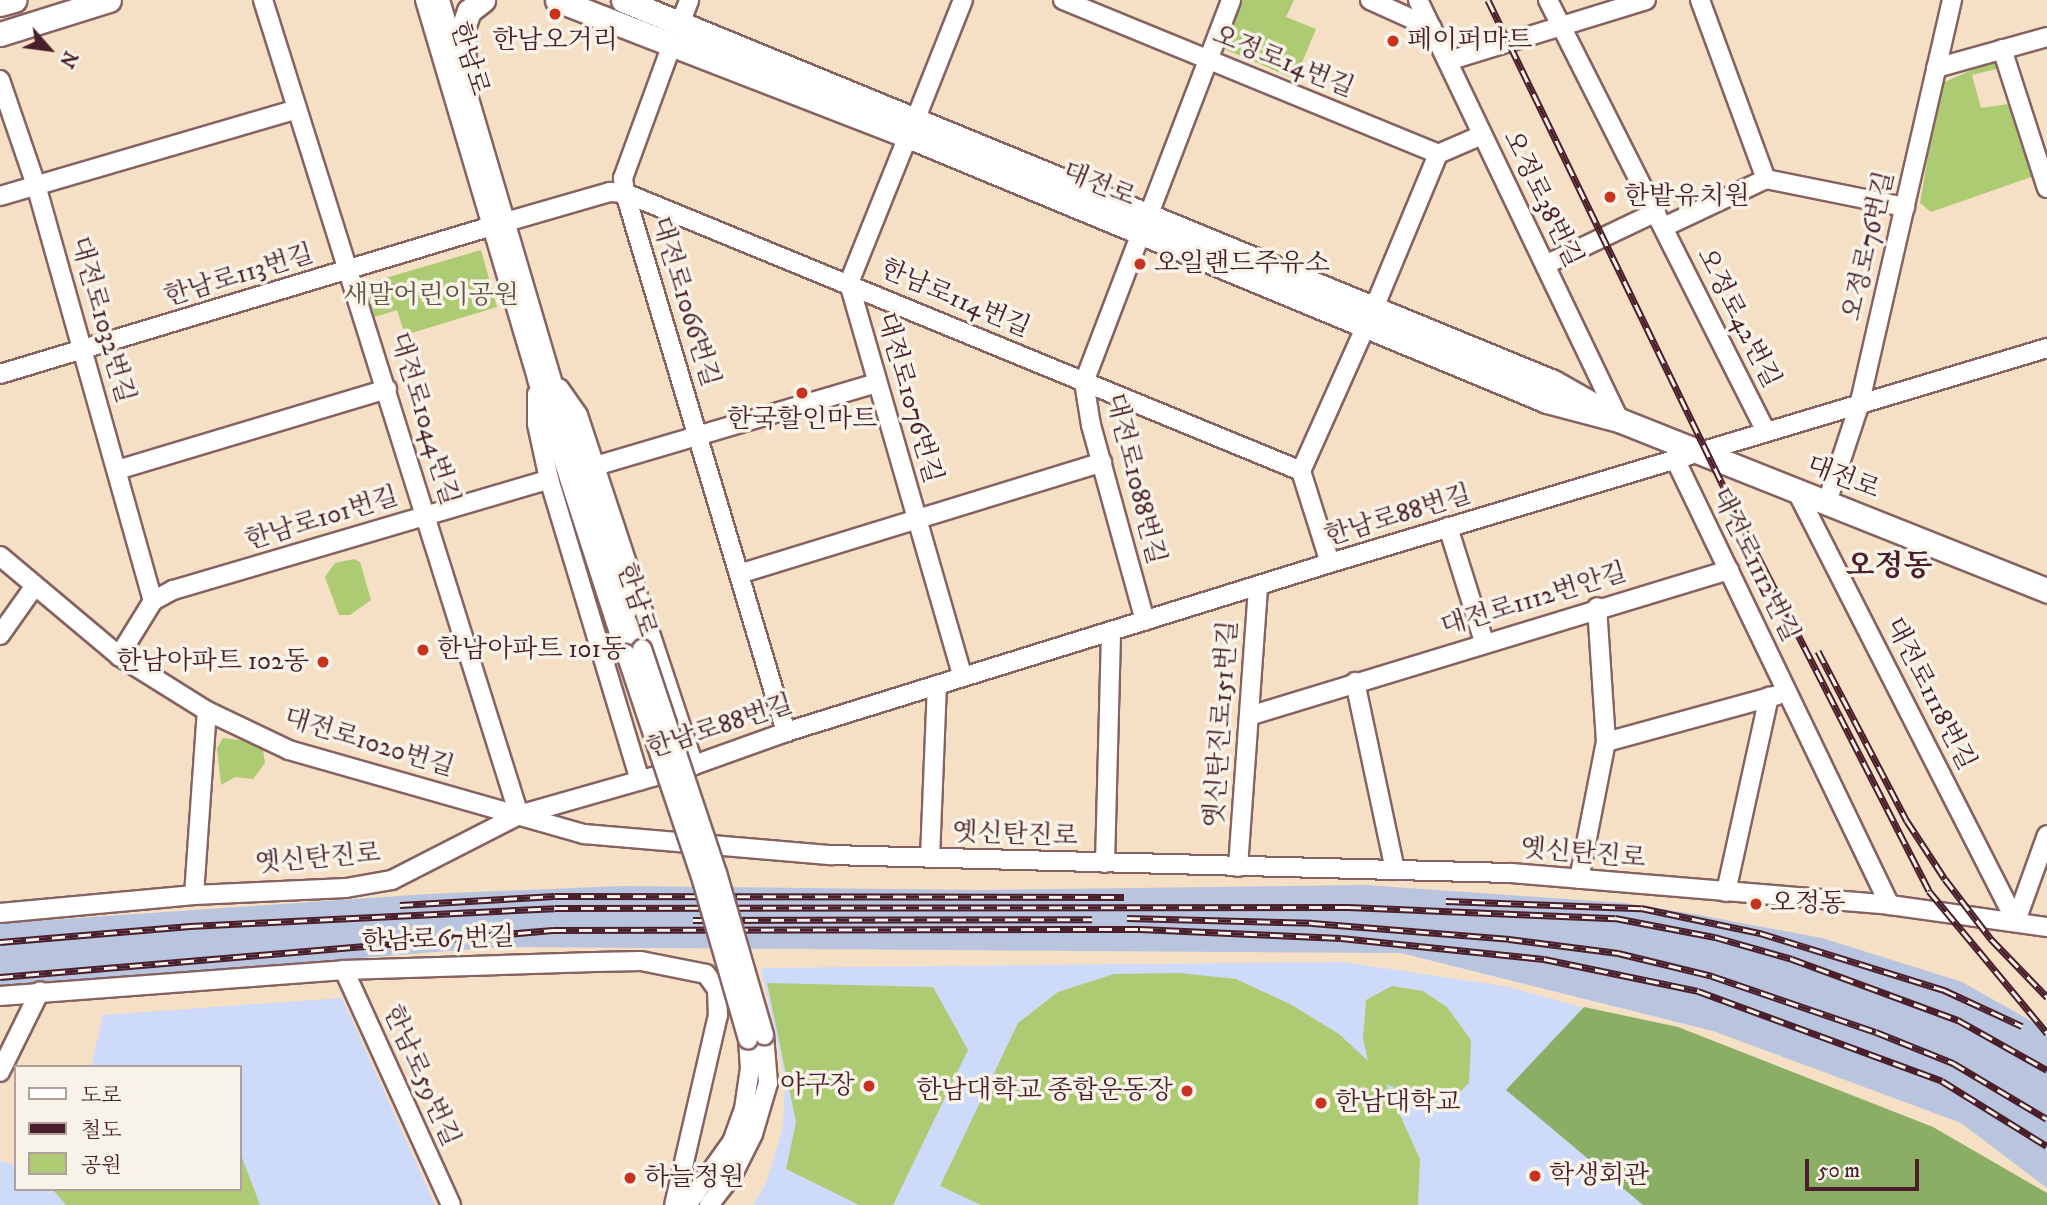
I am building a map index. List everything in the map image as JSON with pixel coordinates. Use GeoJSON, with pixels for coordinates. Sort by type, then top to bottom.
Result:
{"type":"FeatureCollection","features":[{"type":"Feature","properties":{"kind":"main road"},"geometry":{"type":"LineString","coordinates":[[0,4],[14,0]]}},
{"type":"Feature","properties":{"kind":"main road"},"geometry":{"type":"LineString","coordinates":[[0,34],[110,0]]}},
{"type":"Feature","properties":{"kind":"main road"},"geometry":{"type":"LineString","coordinates":[[464,86],[463,28],[469,12],[483,0]]}},
{"type":"Feature","properties":{"kind":"main road","name":"대전로"},"geometry":{"type":"LineString","coordinates":[[557,0],[671,47],[912,127]]}},
{"type":"Feature","properties":{"kind":"main road","name":"대전로"},"geometry":{"type":"LineString","coordinates":[[622,0],[912,127],[1145,224],[1370,317],[1553,382],[1619,420],[2047,590]]}},
{"type":"Feature","properties":{"kind":"street","name":"대전로1044번길"},"geometry":{"type":"LineString","coordinates":[[263,0],[351,270],[519,815]]}},
{"type":"Feature","properties":{"kind":"street","name":"한남로"},"geometry":{"type":"LineString","coordinates":[[425,0],[500,224]]}},
{"type":"Feature","properties":{"kind":"street","name":"한남로"},"geometry":{"type":"LineString","coordinates":[[440,0],[543,377],[634,652],[718,873],[768,1083],[753,1134],[733,1174],[709,1205]]}},
{"type":"Feature","properties":{"kind":"street"},"geometry":{"type":"LineString","coordinates":[[680,24],[689,0]]}},
{"type":"Feature","properties":{"kind":"street"},"geometry":{"type":"LineString","coordinates":[[849,283],[963,0]]}},
{"type":"Feature","properties":{"kind":"street","name":"오정로14번길"},"geometry":{"type":"LineString","coordinates":[[1063,0],[1438,154]]}},
{"type":"Feature","properties":{"kind":"street","name":"대전로1088번길"},"geometry":{"type":"LineString","coordinates":[[1145,621],[1102,462],[1084,382],[1231,0]]}},
{"type":"Feature","properties":{"kind":"street"},"geometry":{"type":"LineString","coordinates":[[1370,0],[1432,28]]}},
{"type":"Feature","properties":{"kind":"street","name":"오정로38번길"},"geometry":{"type":"LineString","coordinates":[[1419,0],[1619,420]]}},
{"type":"Feature","properties":{"kind":"street","name":"오정로42번길"},"geometry":{"type":"LineString","coordinates":[[1548,0],[1766,432]]}},
{"type":"Feature","properties":{"kind":"street"},"geometry":{"type":"LineString","coordinates":[[1448,61],[1646,0]]}},
{"type":"Feature","properties":{"kind":"street"},"geometry":{"type":"LineString","coordinates":[[1700,0],[1766,179],[1905,207]]}},
{"type":"Feature","properties":{"kind":"street","name":"오정로76번길"},"geometry":{"type":"LineString","coordinates":[[1827,502],[1859,406],[1952,0]]}},
{"type":"Feature","properties":{"kind":"street"},"geometry":{"type":"LineString","coordinates":[[1936,68],[2047,37]]}},
{"type":"Feature","properties":{"kind":"street","name":"대전로1066번길"},"geometry":{"type":"LineString","coordinates":[[671,47],[623,178],[625,193],[786,732]]}},
{"type":"Feature","properties":{"kind":"street"},"geometry":{"type":"LineString","coordinates":[[2002,49],[2046,181]]}},
{"type":"Feature","properties":{"kind":"street","name":"대전로1032번길"},"geometry":{"type":"LineString","coordinates":[[0,80],[36,185],[153,601]]}},
{"type":"Feature","properties":{"kind":"street"},"geometry":{"type":"LineString","coordinates":[[0,196],[298,109]]}},
{"type":"Feature","properties":{"kind":"street"},"geometry":{"type":"LineString","coordinates":[[1330,564],[1301,471],[1370,317],[1438,154],[1482,135]]}},
{"type":"Feature","properties":{"kind":"street","name":"오정로42번길"},"geometry":{"type":"LineString","coordinates":[[1660,220],[1766,179]]}},
{"type":"Feature","properties":{"kind":"street","name":"한남로114번길"},"geometry":{"type":"LineString","coordinates":[[500,224],[610,192],[625,193],[1301,471]]}},
{"type":"Feature","properties":{"kind":"street"},"geometry":{"type":"LineString","coordinates":[[1545,265],[1660,220]]}},
{"type":"Feature","properties":{"kind":"street","name":"한남로113번길"},"geometry":{"type":"LineString","coordinates":[[0,374],[500,224]]}},
{"type":"Feature","properties":{"kind":"street","name":"대전로1076번길"},"geometry":{"type":"LineString","coordinates":[[849,283],[963,677]]}},
{"type":"Feature","properties":{"kind":"street","name":"한남로88번길"},"geometry":{"type":"LineString","coordinates":[[519,815],[694,765],[786,732],[1448,527],[2047,348]]}},
{"type":"Feature","properties":{"kind":"street"},"geometry":{"type":"LineString","coordinates":[[543,377],[578,415],[694,765]]}},
{"type":"Feature","properties":{"kind":"street"},"geometry":{"type":"LineString","coordinates":[[543,377],[537,424],[549,479],[640,781]]}},
{"type":"Feature","properties":{"kind":"street"},"geometry":{"type":"LineString","coordinates":[[595,466],[877,383]]}},
{"type":"Feature","properties":{"kind":"street"},"geometry":{"type":"LineString","coordinates":[[117,470],[387,389]]}},
{"type":"Feature","properties":{"kind":"street","name":"대전로1112번길"},"geometry":{"type":"LineString","coordinates":[[1676,461],[1890,905]]}},
{"type":"Feature","properties":{"kind":"street","name":"대전로1076번길"},"geometry":{"type":"LineString","coordinates":[[917,519],[1102,462]]}},
{"type":"Feature","properties":{"kind":"street","name":"한남로101번길"},"geometry":{"type":"LineString","coordinates":[[153,601],[173,590],[549,479]]}},
{"type":"Feature","properties":{"kind":"street","name":"대전로1118번길"},"geometry":{"type":"LineString","coordinates":[[1797,490],[2016,921]]}},
{"type":"Feature","properties":{"kind":"street"},"geometry":{"type":"LineString","coordinates":[[739,574],[917,519]]}},
{"type":"Feature","properties":{"kind":"street"},"geometry":{"type":"LineString","coordinates":[[1448,527],[1484,642]]}},
{"type":"Feature","properties":{"kind":"street","name":"대전로1020번길"},"geometry":{"type":"LineString","coordinates":[[0,556],[119,656],[207,711],[289,750],[519,815]]}},
{"type":"Feature","properties":{"kind":"street","name":"대전로1112번안길"},"geometry":{"type":"LineString","coordinates":[[1249,716],[1597,607],[1729,570]]}},
{"type":"Feature","properties":{"kind":"street","name":"옛신탄진로151번길"},"geometry":{"type":"LineString","coordinates":[[1238,867],[1258,586]]}},
{"type":"Feature","properties":{"kind":"street"},"geometry":{"type":"LineString","coordinates":[[0,635],[34,587]]}},
{"type":"Feature","properties":{"kind":"street"},"geometry":{"type":"LineString","coordinates":[[119,656],[153,601]]}},
{"type":"Feature","properties":{"kind":"street"},"geometry":{"type":"LineString","coordinates":[[1579,879],[1606,742],[1597,607]]}},
{"type":"Feature","properties":{"kind":"street"},"geometry":{"type":"LineString","coordinates":[[1105,863],[1111,631]]}},
{"type":"Feature","properties":{"kind":"street"},"geometry":{"type":"LineString","coordinates":[[1355,682],[1395,870]]}},
{"type":"Feature","properties":{"kind":"street"},"geometry":{"type":"LineString","coordinates":[[930,858],[937,685]]}},
{"type":"Feature","properties":{"kind":"street"},"geometry":{"type":"LineString","coordinates":[[1606,742],[1788,692]]}},
{"type":"Feature","properties":{"kind":"street"},"geometry":{"type":"LineString","coordinates":[[1726,892],[1769,697]]}},
{"type":"Feature","properties":{"kind":"street"},"geometry":{"type":"LineString","coordinates":[[194,895],[207,711]]}},
{"type":"Feature","properties":{"kind":"street","name":"옛신탄진로"},"geometry":{"type":"LineString","coordinates":[[0,913],[194,895],[346,888],[392,880],[519,815],[584,834],[667,843],[930,858],[1395,870],[1579,879],[1890,905],[2047,927]]}},
{"type":"Feature","properties":{"kind":"street"},"geometry":{"type":"LineString","coordinates":[[2016,921],[2047,835]]}},
{"type":"Feature","properties":{"kind":"street","name":"한남로67번길"},"geometry":{"type":"LineString","coordinates":[[0,996],[344,970],[642,961],[706,974],[718,989],[718,1015],[692,1138],[674,1205]]}},
{"type":"Feature","properties":{"kind":"street","name":"한남로59번길"},"geometry":{"type":"LineString","coordinates":[[344,970],[451,1205]]}},
{"type":"Feature","properties":{"kind":"street"},"geometry":{"type":"LineString","coordinates":[[0,1072],[40,991]]}},
{"type":"Feature","properties":{"kind":"street","name":"한남로"},"geometry":{"type":"LineString","coordinates":[[687,1205],[716,1167],[744,1109],[756,1037]]}},
{"type":"Feature","properties":{"kind":"street"},"geometry":{"type":"LineString","coordinates":[[692,1138],[697,1157],[716,1167]]}},
{"type":"Feature","properties":{"kind":"shaded area"},"geometry":{"type":"Polygon","coordinates":[[[1365,885],[1624,903],[1694,914],[1822,938],[1962,982],[2047,1030],[2047,1188],[1961,1123],[1713,1031],[1401,953],[498,947],[0,987],[0,923],[428,894],[622,886],[977,890],[1365,885]]]}},
{"type":"Feature","properties":{"kind":"shaded area","name":"한남대학교"},"geometry":{"type":"Polygon","coordinates":[[[1343,962],[1509,987],[1719,1046],[2047,1196],[2047,1205],[753,1205],[766,1183],[783,1128],[785,1079],[761,968],[1343,962]]]}},
{"type":"Feature","properties":{"kind":"shaded area"},"geometry":{"type":"Polygon","coordinates":[[[342,998],[435,1205],[0,1205],[0,1161],[14,1164],[14,1191],[242,1191],[242,1065],[91,1065],[103,1015],[342,998]]]}},
{"type":"Feature","properties":{"kind":"green space"},"geometry":{"type":"Polygon","coordinates":[[[1238,0],[1294,0],[1286,17],[1316,29],[1295,79],[1222,48],[1238,0]]]}},
{"type":"Feature","properties":{"kind":"green space"},"geometry":{"type":"Polygon","coordinates":[[[1992,61],[2000,68],[1972,75],[1981,108],[2008,104],[2034,176],[1931,212],[1920,203],[1940,84],[1992,61]]]}},
{"type":"Feature","properties":{"kind":"green space","name":"새말어린이공원"},"geometry":{"type":"Polygon","coordinates":[[[481,250],[497,307],[405,335],[397,310],[375,317],[365,284],[481,250]]]}},
{"type":"Feature","properties":{"kind":"green space"},"geometry":{"type":"Polygon","coordinates":[[[354,559],[360,562],[371,600],[350,615],[339,615],[325,577],[335,563],[354,559]]]}},
{"type":"Feature","properties":{"kind":"green space"},"geometry":{"type":"Polygon","coordinates":[[[223,738],[246,741],[263,750],[265,763],[253,779],[235,777],[221,785],[217,748],[223,738]]]}},
{"type":"Feature","properties":{"kind":"green space","name":"한남대학교 종합운동장"},"geometry":{"type":"Polygon","coordinates":[[[1179,973],[1236,979],[1290,1004],[1339,1034],[1368,1061],[1363,1039],[1366,1000],[1392,986],[1423,991],[1447,1007],[1471,1040],[1469,1083],[1453,1099],[1431,1103],[1386,1084],[1420,1159],[1418,1205],[981,1205],[940,1186],[1018,1023],[1058,992],[1114,974],[1179,973]]]}},
{"type":"Feature","properties":{"kind":"green space","name":"야구장"},"geometry":{"type":"Polygon","coordinates":[[[767,983],[933,987],[968,1050],[893,1205],[859,1205],[786,1169],[796,1122],[767,983]]]}},
{"type":"Feature","properties":{"kind":"green space"},"geometry":{"type":"Polygon","coordinates":[[[1584,1007],[1678,1027],[1933,1127],[2047,1193],[2047,1205],[1643,1205],[1506,1090],[1584,1007]]]}},
{"type":"Feature","properties":{"kind":"green space"},"geometry":{"type":"Polygon","coordinates":[[[242,1157],[260,1205],[66,1205],[54,1191],[242,1191],[242,1157]]]}},
{"type":"Feature","properties":{"kind":"railway"},"geometry":{"type":"LineString","coordinates":[[1488,0],[1745,531],[1929,891],[2047,1033]]}},
{"type":"Feature","properties":{"kind":"railway"},"geometry":{"type":"LineString","coordinates":[[1818,651],[1907,821],[1945,879],[1991,939],[2047,997]]}},
{"type":"Feature","properties":{"kind":"railway"},"geometry":{"type":"LineString","coordinates":[[400,905],[555,896],[1124,897]]}},
{"type":"Feature","properties":{"kind":"railway"},"geometry":{"type":"LineString","coordinates":[[1446,901],[1641,908],[1760,933],[1944,990],[2022,1026]]}},
{"type":"Feature","properties":{"kind":"railway"},"geometry":{"type":"LineString","coordinates":[[0,942],[190,926],[555,908],[1348,907],[1615,918],[1715,937],[1792,959],[1958,1020],[2047,1070]]}},
{"type":"Feature","properties":{"kind":"railway"},"geometry":{"type":"LineString","coordinates":[[1127,918],[1312,923],[1509,939],[1618,953],[1712,976],[1876,1032],[1953,1063],[2047,1119]]}},
{"type":"Feature","properties":{"kind":"railway"},"geometry":{"type":"LineString","coordinates":[[693,920],[1092,919]]}},
{"type":"Feature","properties":{"kind":"railway"},"geometry":{"type":"LineString","coordinates":[[0,977],[553,930],[1140,929],[1341,938],[1544,959],[1698,991],[1942,1081],[2047,1146]]}},
{"type":"Feature","properties":{"kind":"place","name":"한남오거리"},"geometry":{"type":"Point","coordinates":[555,14]}},
{"type":"Feature","properties":{"kind":"place","name":"페이퍼마트"},"geometry":{"type":"Point","coordinates":[1393,41]}},
{"type":"Feature","properties":{"kind":"place","name":"한밭유치원"},"geometry":{"type":"Point","coordinates":[1610,197]}},
{"type":"Feature","properties":{"kind":"place","name":"오일랜드주유소"},"geometry":{"type":"Point","coordinates":[1140,264]}},
{"type":"Feature","properties":{"kind":"place","name":"한국할인마트"},"geometry":{"type":"Point","coordinates":[802,393]}},
{"type":"Feature","properties":{"kind":"place","name":"한남아파트 101동"},"geometry":{"type":"Point","coordinates":[423,650]}},
{"type":"Feature","properties":{"kind":"place","name":"한남아파트 102동"},"geometry":{"type":"Point","coordinates":[323,662]}},
{"type":"Feature","properties":{"kind":"place","name":"오정동"},"geometry":{"type":"Point","coordinates":[1756,904]}},
{"type":"Feature","properties":{"kind":"place","name":"야구장"},"geometry":{"type":"Point","coordinates":[869,1086]}},
{"type":"Feature","properties":{"kind":"place","name":"한남대학교 종합운동장"},"geometry":{"type":"Point","coordinates":[1187,1091]}},
{"type":"Feature","properties":{"kind":"place","name":"한남대학교"},"geometry":{"type":"Point","coordinates":[1321,1103]}},
{"type":"Feature","properties":{"kind":"place","name":"학생회관"},"geometry":{"type":"Point","coordinates":[1535,1176]}},
{"type":"Feature","properties":{"kind":"place","name":"하늘정원"},"geometry":{"type":"Point","coordinates":[630,1178]}},
{"type":"Feature","properties":{"kind":"district","name":"오정동"},"geometry":{"type":"Point","coordinates":[1889,567]}}]}
